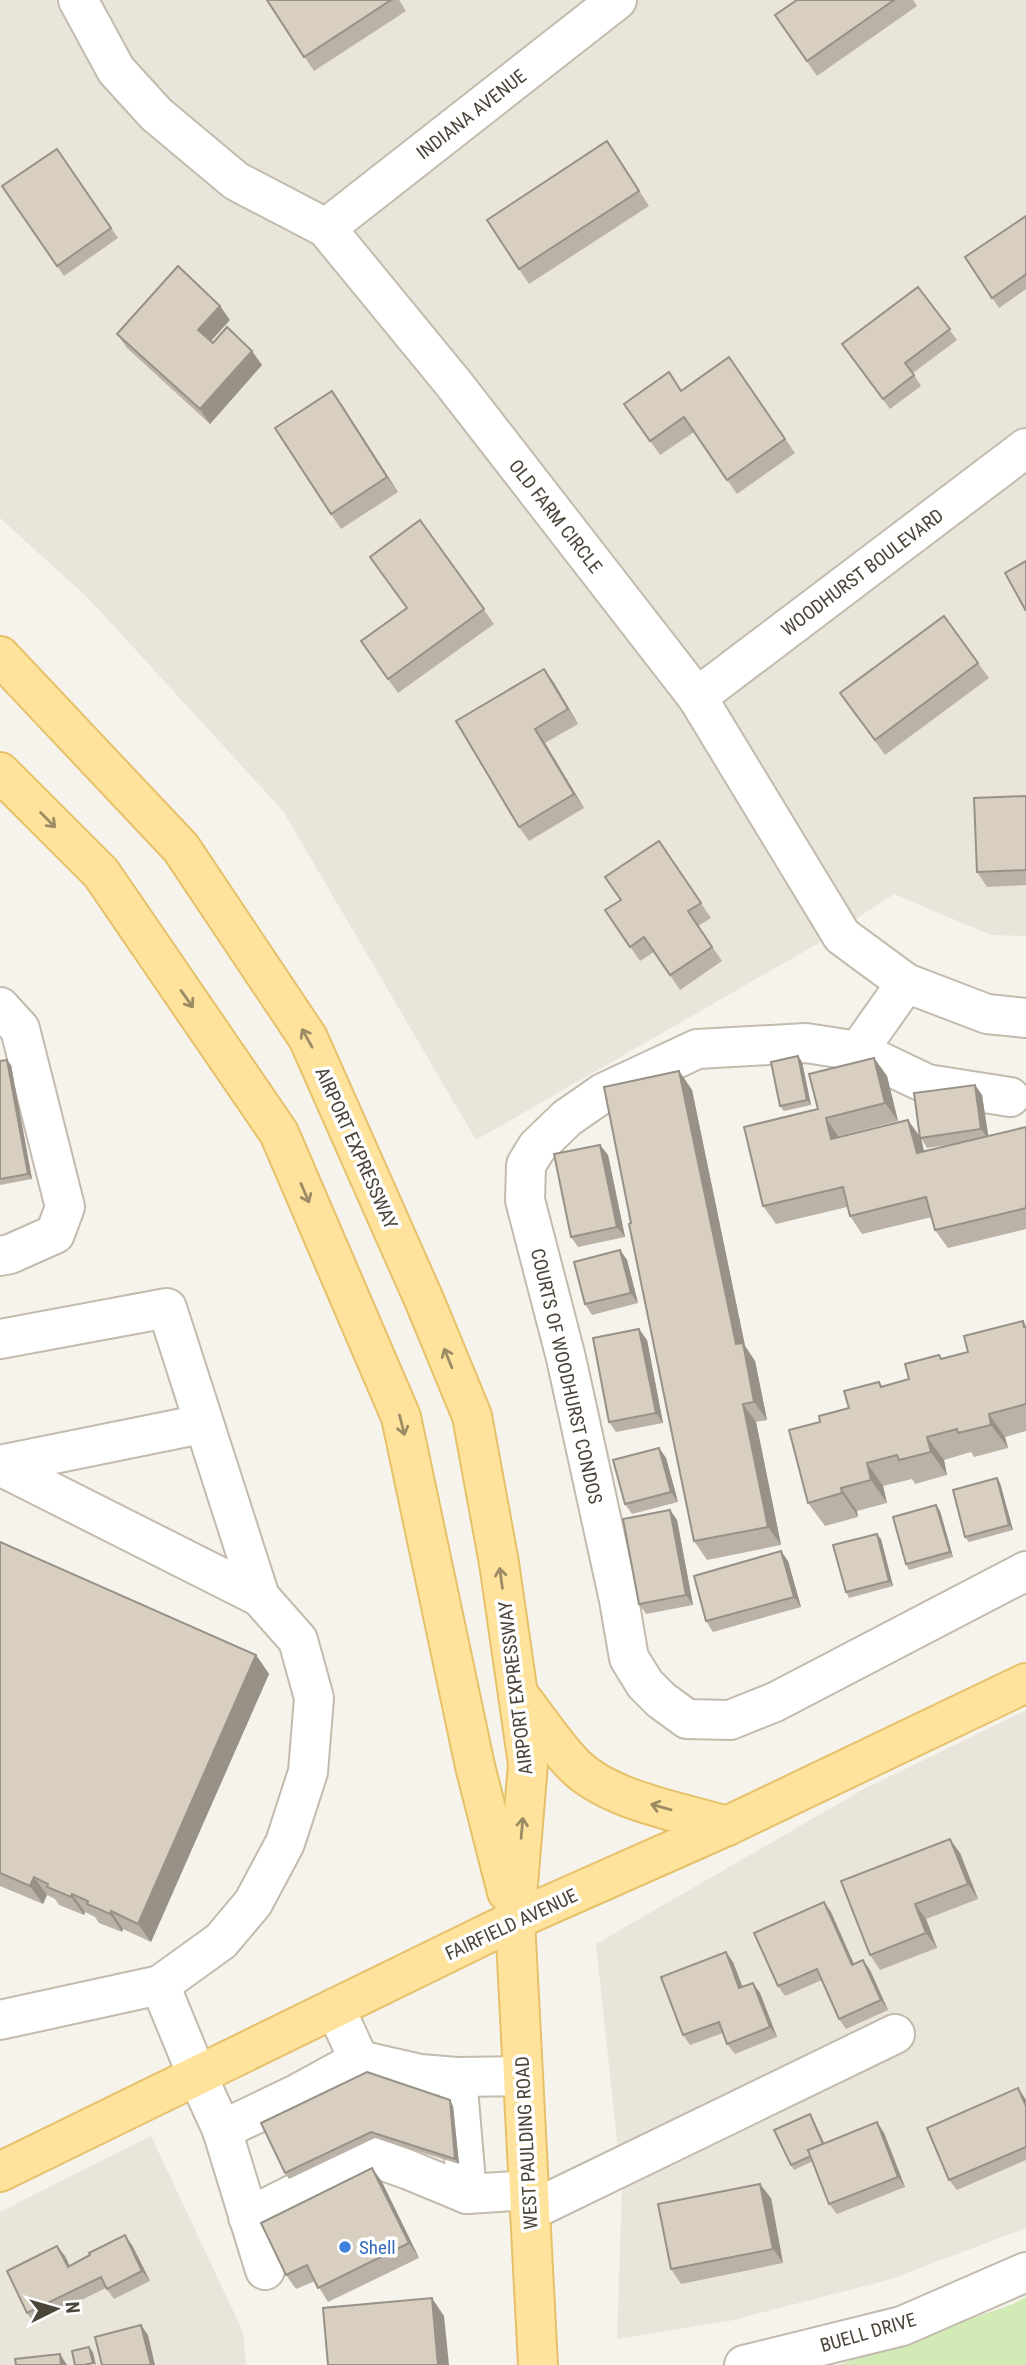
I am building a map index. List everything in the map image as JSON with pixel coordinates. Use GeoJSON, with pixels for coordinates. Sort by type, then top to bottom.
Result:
{"type":"FeatureCollection","features":[{"type":"Feature","properties":{"kind":"main road","name":"AIRPORT EXPRESSWAY"},"geometry":{"type":"LineString","coordinates":[[0,656],[181,848],[308,1038],[425,1302],[472,1416],[499,1563],[528,1764],[515,1920]]}},
{"type":"Feature","properties":{"kind":"main road"},"geometry":{"type":"LineString","coordinates":[[0,772],[101,873],[279,1133],[401,1417],[475,1766],[515,1920]]}},
{"type":"Feature","properties":{"kind":"main road","name":"FAIRFIELD AVENUE"},"geometry":{"type":"LineString","coordinates":[[0,2172],[515,1920],[727,1826],[1026,1683]]}},
{"type":"Feature","properties":{"kind":"main road"},"geometry":{"type":"LineString","coordinates":[[518,1693],[573,1765],[596,1782],[624,1796],[727,1826]]}},
{"type":"Feature","properties":{"kind":"main road","name":"WEST PAULDING ROAD"},"geometry":{"type":"LineString","coordinates":[[515,1920],[538,2365]]}},
{"type":"Feature","properties":{"kind":"street","name":"OLD FARM CIRCLE"},"geometry":{"type":"LineString","coordinates":[[78,0],[116,70],[156,114],[236,181],[326,228],[454,384],[697,697],[842,936],[906,983],[987,1014],[1026,1018]]}},
{"type":"Feature","properties":{"kind":"street","name":"INDIANA AVENUE"},"geometry":{"type":"LineString","coordinates":[[326,228],[617,0]]}},
{"type":"Feature","properties":{"kind":"street","name":"WOODHURST BOULEVARD"},"geometry":{"type":"LineString","coordinates":[[697,697],[1026,448]]}},
{"type":"Feature","properties":{"kind":"street"},"geometry":{"type":"LineString","coordinates":[[858,1051],[906,983]]}},
{"type":"Feature","properties":{"kind":"street"},"geometry":{"type":"LineString","coordinates":[[0,1007],[20,1029],[65,1207],[55,1234],[0,1256]]}},
{"type":"Feature","properties":{"kind":"street","name":"COURTS OF WOODHURST CONDOS"},"geometry":{"type":"LineString","coordinates":[[1010,1097],[927,1084],[858,1051],[806,1043],[697,1049],[603,1093],[566,1118],[537,1147],[526,1165],[525,1200],[566,1359],[619,1600],[629,1658],[645,1684],[661,1700],[687,1719],[730,1720],[775,1702],[1026,1571]]}},
{"type":"Feature","properties":{"kind":"street"},"geometry":{"type":"LineString","coordinates":[[0,1339],[167,1308],[202,1424],[260,1597]]}},
{"type":"Feature","properties":{"kind":"street"},"geometry":{"type":"LineString","coordinates":[[0,1465],[202,1424]]}},
{"type":"Feature","properties":{"kind":"street"},"geometry":{"type":"LineString","coordinates":[[0,1465],[260,1597],[298,1640],[314,1698],[308,1772],[285,1843],[253,1903],[221,1941],[160,1985],[0,2020]]}},
{"type":"Feature","properties":{"kind":"street"},"geometry":{"type":"LineString","coordinates":[[160,1985],[222,2130],[265,2270]]}},
{"type":"Feature","properties":{"kind":"street"},"geometry":{"type":"LineString","coordinates":[[335,2008],[347,2075]]}},
{"type":"Feature","properties":{"kind":"street"},"geometry":{"type":"LineString","coordinates":[[248,2217],[330,2168],[367,2150],[410,2159],[467,2194],[529,2201],[895,2034]]}},
{"type":"Feature","properties":{"kind":"street"},"geometry":{"type":"LineString","coordinates":[[222,2130],[300,2102],[347,2075],[431,2081],[523,2076]]}},
{"type":"Feature","properties":{"kind":"street"},"geometry":{"type":"LineString","coordinates":[[431,2081],[467,2194]]}},
{"type":"Feature","properties":{"kind":"street","name":"BUELL DRIVE"},"geometry":{"type":"LineString","coordinates":[[744,2365],[902,2326],[1026,2272]]}},
{"type":"Feature","properties":{"kind":"shaded area"},"geometry":{"type":"Polygon","coordinates":[[[0,0],[1026,0],[1026,936],[991,935],[894,894],[819,943],[476,1140],[283,811],[89,599],[0,518],[0,0]]]}},
{"type":"Feature","properties":{"kind":"shaded area"},"geometry":{"type":"Polygon","coordinates":[[[1026,1710],[1026,2228],[888,2280],[729,2321],[617,2339],[622,2188],[596,1944],[864,1789],[1026,1710]]]}},
{"type":"Feature","properties":{"kind":"shaded area"},"geometry":{"type":"Polygon","coordinates":[[[151,2136],[243,2332],[246,2365],[0,2365],[0,2212],[151,2136]]]}},
{"type":"Feature","properties":{"kind":"green space"},"geometry":{"type":"Polygon","coordinates":[[[1026,2297],[1026,2365],[838,2365],[1013,2304],[1026,2297]]]}},
{"type":"Feature","properties":{"kind":"building"},"geometry":{"type":"Polygon","coordinates":[[[267,0],[391,0],[304,57],[267,0]]]}},
{"type":"Feature","properties":{"kind":"building"},"geometry":{"type":"Polygon","coordinates":[[[797,0],[894,0],[807,61],[775,15],[797,0]]]}},
{"type":"Feature","properties":{"kind":"building"},"geometry":{"type":"Polygon","coordinates":[[[607,141],[639,191],[519,269],[487,220],[607,141]]]}},
{"type":"Feature","properties":{"kind":"building"},"geometry":{"type":"Polygon","coordinates":[[[57,149],[111,228],[57,266],[2,186],[57,149]]]}},
{"type":"Feature","properties":{"kind":"building"},"geometry":{"type":"Polygon","coordinates":[[[1026,216],[1026,276],[992,298],[965,257],[1026,216]]]}},
{"type":"Feature","properties":{"kind":"building"},"geometry":{"type":"Polygon","coordinates":[[[178,266],[220,306],[198,330],[213,343],[227,327],[252,351],[200,409],[117,334],[178,266]]]}},
{"type":"Feature","properties":{"kind":"building"},"geometry":{"type":"Polygon","coordinates":[[[918,287],[950,329],[905,363],[914,375],[883,399],[842,344],[918,287]]]}},
{"type":"Feature","properties":{"kind":"building"},"geometry":{"type":"Polygon","coordinates":[[[729,357],[785,439],[727,480],[684,417],[650,441],[624,404],[669,372],[681,391],[729,357]]]}},
{"type":"Feature","properties":{"kind":"building"},"geometry":{"type":"Polygon","coordinates":[[[332,391],[387,477],[331,514],[275,428],[332,391]]]}},
{"type":"Feature","properties":{"kind":"building"},"geometry":{"type":"Polygon","coordinates":[[[420,520],[484,609],[388,679],[361,641],[407,608],[370,557],[420,520]]]}},
{"type":"Feature","properties":{"kind":"building"},"geometry":{"type":"Polygon","coordinates":[[[1026,561],[1026,611],[1005,573],[1026,561]]]}},
{"type":"Feature","properties":{"kind":"building"},"geometry":{"type":"Polygon","coordinates":[[[944,616],[978,663],[875,740],[840,693],[944,616]]]}},
{"type":"Feature","properties":{"kind":"building"},"geometry":{"type":"Polygon","coordinates":[[[544,669],[568,709],[535,729],[574,794],[519,827],[456,721],[544,669]]]}},
{"type":"Feature","properties":{"kind":"building"},"geometry":{"type":"Polygon","coordinates":[[[1026,796],[1026,870],[977,872],[974,798],[1026,796]]]}},
{"type":"Feature","properties":{"kind":"building"},"geometry":{"type":"Polygon","coordinates":[[[659,841],[701,903],[688,911],[712,947],[670,975],[644,937],[630,947],[605,910],[621,900],[605,877],[659,841]]]}},
{"type":"Feature","properties":{"kind":"building"},"geometry":{"type":"Polygon","coordinates":[[[798,1056],[807,1100],[780,1106],[771,1062],[798,1056]]]}},
{"type":"Feature","properties":{"kind":"building"},"geometry":{"type":"Polygon","coordinates":[[[874,1058],[885,1103],[826,1118],[831,1139],[908,1120],[917,1153],[1026,1127],[1026,1208],[935,1230],[926,1197],[850,1216],[843,1187],[763,1206],[744,1127],[818,1109],[809,1074],[874,1058]]]}},
{"type":"Feature","properties":{"kind":"building"},"geometry":{"type":"Polygon","coordinates":[[[7,1060],[28,1174],[0,1179],[0,1061],[7,1060]]]}},
{"type":"Feature","properties":{"kind":"building"},"geometry":{"type":"Polygon","coordinates":[[[679,1071],[736,1344],[743,1343],[754,1402],[743,1404],[768,1527],[694,1541],[629,1224],[631,1223],[604,1087],[679,1071]]]}},
{"type":"Feature","properties":{"kind":"building"},"geometry":{"type":"Polygon","coordinates":[[[975,1085],[981,1129],[920,1138],[914,1093],[975,1085]]]}},
{"type":"Feature","properties":{"kind":"building"},"geometry":{"type":"Polygon","coordinates":[[[600,1145],[617,1227],[571,1237],[554,1154],[600,1145]]]}},
{"type":"Feature","properties":{"kind":"building"},"geometry":{"type":"Polygon","coordinates":[[[620,1250],[631,1293],[585,1304],[574,1262],[620,1250]]]}},
{"type":"Feature","properties":{"kind":"building"},"geometry":{"type":"Polygon","coordinates":[[[1023,1321],[1026,1327],[1026,1404],[989,1414],[991,1425],[958,1433],[957,1429],[927,1437],[931,1452],[899,1460],[897,1455],[867,1463],[871,1480],[841,1488],[842,1493],[808,1503],[789,1430],[820,1422],[819,1416],[849,1408],[844,1391],[879,1382],[881,1387],[909,1379],[905,1364],[939,1355],[941,1359],[968,1352],[964,1336],[1023,1321]]]}},
{"type":"Feature","properties":{"kind":"building"},"geometry":{"type":"Polygon","coordinates":[[[639,1329],[656,1413],[609,1422],[593,1338],[639,1329]]]}},
{"type":"Feature","properties":{"kind":"building"},"geometry":{"type":"Polygon","coordinates":[[[659,1448],[671,1492],[625,1504],[613,1460],[659,1448]]]}},
{"type":"Feature","properties":{"kind":"building"},"geometry":{"type":"Polygon","coordinates":[[[997,1478],[1009,1525],[965,1537],[953,1490],[997,1478]]]}},
{"type":"Feature","properties":{"kind":"building"},"geometry":{"type":"Polygon","coordinates":[[[936,1505],[950,1552],[906,1564],[893,1517],[936,1505]]]}},
{"type":"Feature","properties":{"kind":"building"},"geometry":{"type":"Polygon","coordinates":[[[670,1510],[686,1595],[639,1604],[623,1519],[670,1510]]]}},
{"type":"Feature","properties":{"kind":"building"},"geometry":{"type":"Polygon","coordinates":[[[877,1534],[889,1581],[846,1592],[833,1545],[877,1534]]]}},
{"type":"Feature","properties":{"kind":"building"},"geometry":{"type":"Polygon","coordinates":[[[0,1542],[256,1655],[138,1924],[111,1911],[110,1914],[87,1904],[88,1901],[72,1894],[71,1897],[47,1887],[48,1884],[34,1877],[30,1886],[0,1873],[0,1542]]]}},
{"type":"Feature","properties":{"kind":"building"},"geometry":{"type":"Polygon","coordinates":[[[781,1551],[794,1597],[706,1621],[694,1576],[781,1551]]]}},
{"type":"Feature","properties":{"kind":"building"},"geometry":{"type":"Polygon","coordinates":[[[950,1839],[968,1884],[915,1904],[926,1933],[870,1955],[841,1881],[950,1839]]]}},
{"type":"Feature","properties":{"kind":"building"},"geometry":{"type":"Polygon","coordinates":[[[824,1902],[852,1965],[863,1960],[881,2000],[839,2019],[817,1969],[778,1986],[754,1933],[824,1902]]]}},
{"type":"Feature","properties":{"kind":"building"},"geometry":{"type":"Polygon","coordinates":[[[726,1952],[739,1988],[753,1983],[770,2027],[727,2044],[719,2022],[683,2035],[661,1977],[726,1952]]]}},
{"type":"Feature","properties":{"kind":"building"},"geometry":{"type":"Polygon","coordinates":[[[367,2072],[450,2100],[455,2159],[371,2132],[285,2173],[261,2123],[367,2072]]]}},
{"type":"Feature","properties":{"kind":"building"},"geometry":{"type":"Polygon","coordinates":[[[1018,2088],[1026,2106],[1026,2147],[949,2180],[927,2128],[1018,2088]]]}},
{"type":"Feature","properties":{"kind":"building"},"geometry":{"type":"Polygon","coordinates":[[[810,2114],[823,2144],[808,2150],[811,2156],[791,2165],[774,2130],[810,2114]]]}},
{"type":"Feature","properties":{"kind":"building"},"geometry":{"type":"Polygon","coordinates":[[[877,2122],[898,2177],[829,2204],[808,2150],[877,2122]]]}},
{"type":"Feature","properties":{"kind":"building","name":"Shell"},"geometry":{"type":"Polygon","coordinates":[[[372,2168],[409,2243],[318,2288],[307,2265],[286,2275],[261,2223],[372,2168]]]}},
{"type":"Feature","properties":{"kind":"building"},"geometry":{"type":"Polygon","coordinates":[[[760,2184],[773,2249],[671,2269],[658,2204],[760,2184]]]}},
{"type":"Feature","properties":{"kind":"building"},"geometry":{"type":"Polygon","coordinates":[[[125,2235],[142,2271],[107,2289],[101,2277],[27,2313],[7,2271],[57,2246],[68,2267],[125,2235]]]}},
{"type":"Feature","properties":{"kind":"building"},"geometry":{"type":"Polygon","coordinates":[[[432,2298],[438,2365],[328,2365],[323,2308],[432,2298]]]}},
{"type":"Feature","properties":{"kind":"building"},"geometry":{"type":"Polygon","coordinates":[[[141,2325],[151,2365],[102,2365],[95,2337],[141,2325]]]}},
{"type":"Feature","properties":{"kind":"building"},"geometry":{"type":"Polygon","coordinates":[[[89,2347],[93,2363],[75,2365],[72,2351],[89,2347]]]}},
{"type":"Feature","properties":{"kind":"building"},"geometry":{"type":"Polygon","coordinates":[[[60,2354],[61,2365],[16,2365],[15,2359],[60,2354]]]}},
{"type":"Feature","properties":{"kind":"place","name":"Shell"},"geometry":{"type":"Point","coordinates":[345,2247]}}]}
